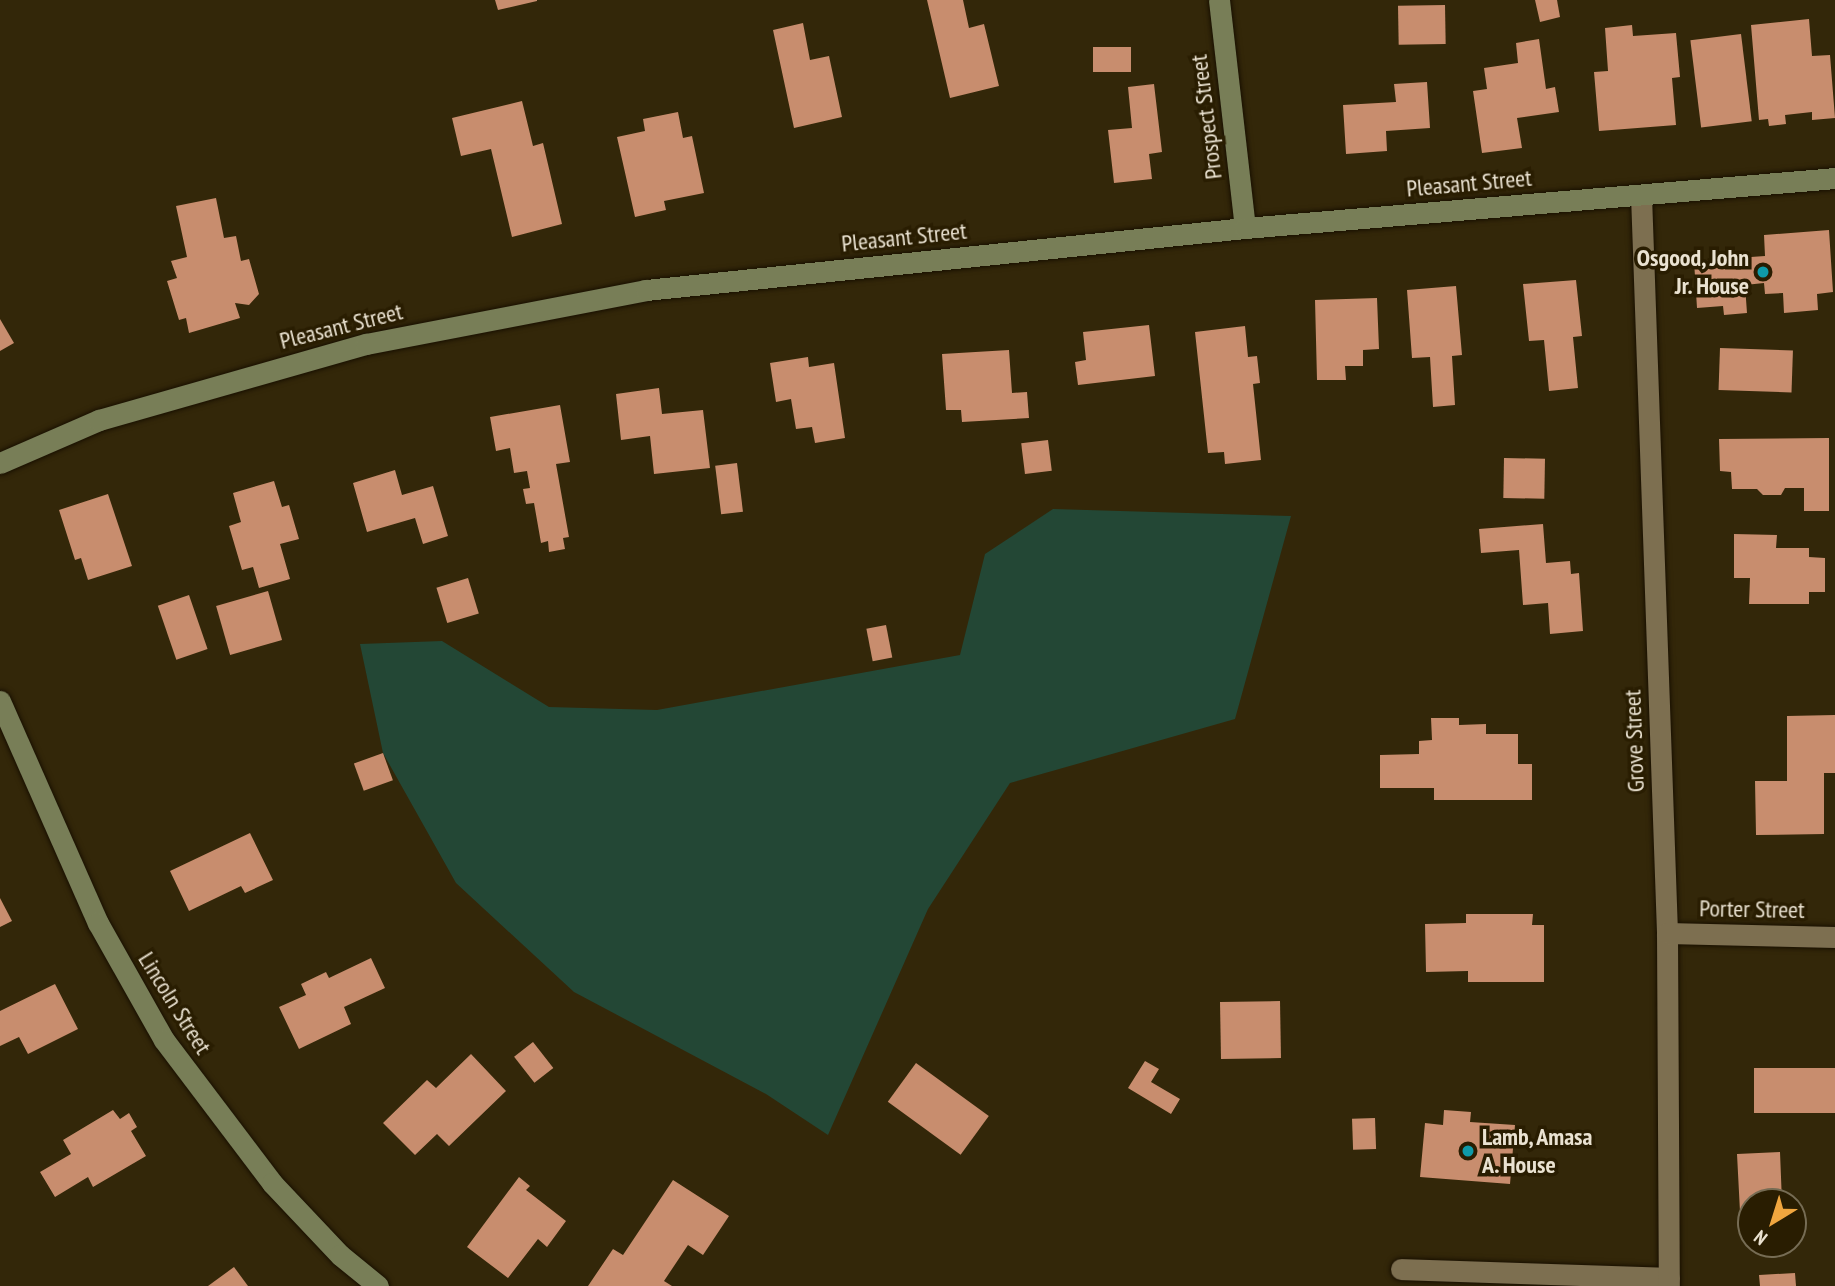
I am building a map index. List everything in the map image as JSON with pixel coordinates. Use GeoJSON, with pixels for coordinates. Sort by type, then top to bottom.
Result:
{"type":"FeatureCollection","features":[{"type":"Feature","properties":{"kind":"main road","name":"Prospect Street"},"geometry":{"type":"LineString","coordinates":[[1219,0],[1245,228]]}},
{"type":"Feature","properties":{"kind":"main road","name":"Pleasant Street"},"geometry":{"type":"LineString","coordinates":[[0,463],[99,419],[366,344],[633,293],[1245,228],[1835,178]]}},
{"type":"Feature","properties":{"kind":"main road","name":"Lincoln Street"},"geometry":{"type":"LineString","coordinates":[[0,701],[97,923],[164,1040],[272,1183],[340,1255],[377,1286]]}},
{"type":"Feature","properties":{"kind":"street","name":"Grove Street"},"geometry":{"type":"LineString","coordinates":[[1641,195],[1667,933],[1669,1282]]}},
{"type":"Feature","properties":{"kind":"street","name":"Porter Street"},"geometry":{"type":"LineString","coordinates":[[1667,933],[1835,937]]}},
{"type":"Feature","properties":{"kind":"street"},"geometry":{"type":"LineString","coordinates":[[1401,1269],[1669,1282]]}},
{"type":"Feature","properties":{"kind":"green space"},"geometry":{"type":"Polygon","coordinates":[[[1053,509],[1291,516],[1235,719],[1010,783],[928,909],[828,1135],[766,1094],[574,992],[456,883],[383,753],[360,644],[442,641],[549,707],[657,710],[960,655],[985,554],[1053,509]]]}},
{"type":"Feature","properties":{"kind":"building"},"geometry":{"type":"Polygon","coordinates":[[[495,0],[537,0],[537,1],[498,10],[495,0]]]}},
{"type":"Feature","properties":{"kind":"building"},"geometry":{"type":"Polygon","coordinates":[[[927,0],[963,0],[969,28],[984,24],[999,86],[950,98],[927,0]]]}},
{"type":"Feature","properties":{"kind":"building"},"geometry":{"type":"Polygon","coordinates":[[[1535,0],[1557,0],[1560,17],[1540,22],[1535,0]]]}},
{"type":"Feature","properties":{"kind":"building"},"geometry":{"type":"Polygon","coordinates":[[[1445,5],[1446,44],[1399,45],[1398,6],[1445,5]]]}},
{"type":"Feature","properties":{"kind":"building"},"geometry":{"type":"Polygon","coordinates":[[[1809,19],[1812,56],[1830,55],[1835,118],[1812,120],[1812,112],[1785,115],[1786,124],[1769,126],[1768,119],[1759,120],[1751,25],[1809,19]]]}},
{"type":"Feature","properties":{"kind":"building"},"geometry":{"type":"Polygon","coordinates":[[[803,23],[810,60],[829,56],[842,117],[794,128],[773,30],[803,23]]]}},
{"type":"Feature","properties":{"kind":"building"},"geometry":{"type":"Polygon","coordinates":[[[1632,25],[1633,36],[1676,33],[1680,77],[1672,78],[1676,125],[1599,131],[1594,72],[1608,71],[1605,28],[1632,25]]]}},
{"type":"Feature","properties":{"kind":"building"},"geometry":{"type":"Polygon","coordinates":[[[1741,34],[1752,121],[1701,128],[1690,40],[1741,34]]]}},
{"type":"Feature","properties":{"kind":"building"},"geometry":{"type":"Polygon","coordinates":[[[1539,39],[1546,89],[1555,87],[1559,112],[1517,118],[1522,148],[1482,153],[1473,91],[1487,89],[1484,68],[1518,63],[1516,43],[1539,39]]]}},
{"type":"Feature","properties":{"kind":"building"},"geometry":{"type":"Polygon","coordinates":[[[1093,47],[1131,47],[1131,72],[1093,72],[1093,47]]]}},
{"type":"Feature","properties":{"kind":"building"},"geometry":{"type":"Polygon","coordinates":[[[1427,82],[1430,128],[1386,131],[1387,151],[1346,154],[1343,105],[1396,102],[1394,84],[1427,82]]]}},
{"type":"Feature","properties":{"kind":"building"},"geometry":{"type":"Polygon","coordinates":[[[1154,84],[1162,152],[1149,154],[1152,179],[1114,183],[1108,130],[1132,128],[1128,87],[1154,84]]]}},
{"type":"Feature","properties":{"kind":"building"},"geometry":{"type":"Polygon","coordinates":[[[522,101],[533,146],[543,143],[562,224],[512,237],[491,149],[461,156],[452,118],[522,101]]]}},
{"type":"Feature","properties":{"kind":"building"},"geometry":{"type":"Polygon","coordinates":[[[678,112],[683,138],[692,136],[704,193],[664,201],[666,210],[635,217],[617,137],[645,131],[643,119],[678,112]]]}},
{"type":"Feature","properties":{"kind":"building"},"geometry":{"type":"Polygon","coordinates":[[[216,198],[224,238],[236,236],[241,261],[249,259],[259,294],[249,305],[235,303],[240,318],[189,333],[186,318],[179,320],[167,281],[177,278],[171,261],[187,257],[176,206],[216,198]]]}},
{"type":"Feature","properties":{"kind":"building","name":"Osgood, John Jr. House"},"geometry":{"type":"Polygon","coordinates":[[[1829,230],[1833,292],[1817,294],[1818,310],[1784,313],[1783,293],[1765,294],[1764,283],[1745,285],[1747,313],[1724,315],[1723,306],[1697,308],[1694,261],[1765,256],[1764,235],[1829,230]]]}},
{"type":"Feature","properties":{"kind":"building"},"geometry":{"type":"Polygon","coordinates":[[[1576,280],[1582,336],[1573,337],[1578,388],[1549,391],[1544,340],[1529,341],[1523,284],[1576,280]]]}},
{"type":"Feature","properties":{"kind":"building"},"geometry":{"type":"Polygon","coordinates":[[[1456,286],[1462,355],[1452,356],[1455,405],[1433,407],[1430,357],[1412,358],[1407,290],[1456,286]]]}},
{"type":"Feature","properties":{"kind":"building"},"geometry":{"type":"Polygon","coordinates":[[[1377,298],[1379,349],[1363,350],[1363,366],[1345,366],[1346,380],[1317,380],[1315,300],[1377,298]]]}},
{"type":"Feature","properties":{"kind":"building"},"geometry":{"type":"Polygon","coordinates":[[[0,319],[14,343],[0,351],[0,319]]]}},
{"type":"Feature","properties":{"kind":"building"},"geometry":{"type":"Polygon","coordinates":[[[1149,325],[1155,376],[1078,385],[1075,362],[1086,360],[1083,332],[1149,325]]]}},
{"type":"Feature","properties":{"kind":"building"},"geometry":{"type":"Polygon","coordinates":[[[1245,326],[1248,357],[1257,356],[1260,383],[1253,384],[1261,460],[1225,464],[1224,452],[1208,453],[1195,332],[1245,326]]]}},
{"type":"Feature","properties":{"kind":"building"},"geometry":{"type":"Polygon","coordinates":[[[1720,348],[1793,351],[1791,393],[1719,390],[1720,348]]]}},
{"type":"Feature","properties":{"kind":"building"},"geometry":{"type":"Polygon","coordinates":[[[1009,350],[1012,393],[1027,392],[1029,418],[962,422],[961,410],[946,410],[942,354],[1009,350]]]}},
{"type":"Feature","properties":{"kind":"building"},"geometry":{"type":"Polygon","coordinates":[[[808,357],[809,367],[834,363],[845,438],[815,443],[812,427],[796,429],[791,399],[776,402],[770,363],[808,357]]]}},
{"type":"Feature","properties":{"kind":"building"},"geometry":{"type":"Polygon","coordinates":[[[659,388],[662,414],[703,410],[710,468],[654,474],[650,436],[621,440],[616,394],[659,388]]]}},
{"type":"Feature","properties":{"kind":"building"},"geometry":{"type":"Polygon","coordinates":[[[560,405],[570,462],[556,464],[569,537],[563,538],[565,549],[549,552],[548,541],[541,543],[534,503],[526,504],[523,489],[530,488],[527,471],[514,473],[510,448],[496,451],[490,417],[560,405]]]}},
{"type":"Feature","properties":{"kind":"building"},"geometry":{"type":"Polygon","coordinates":[[[1829,438],[1829,511],[1804,511],[1804,488],[1785,488],[1781,495],[1763,495],[1757,489],[1732,489],[1731,472],[1720,471],[1719,439],[1829,438]]]}},
{"type":"Feature","properties":{"kind":"building"},"geometry":{"type":"Polygon","coordinates":[[[1048,440],[1052,471],[1025,474],[1021,443],[1048,440]]]}},
{"type":"Feature","properties":{"kind":"building"},"geometry":{"type":"Polygon","coordinates":[[[1504,458],[1545,459],[1544,499],[1503,498],[1504,458]]]}},
{"type":"Feature","properties":{"kind":"building"},"geometry":{"type":"Polygon","coordinates":[[[737,463],[743,512],[721,514],[715,466],[737,463]]]}},
{"type":"Feature","properties":{"kind":"building"},"geometry":{"type":"Polygon","coordinates":[[[395,470],[402,495],[433,486],[448,536],[423,544],[415,518],[367,532],[353,483],[395,470]]]}},
{"type":"Feature","properties":{"kind":"building"},"geometry":{"type":"Polygon","coordinates":[[[274,481],[282,507],[289,505],[299,539],[280,544],[290,579],[259,588],[253,567],[242,570],[229,526],[241,522],[233,493],[274,481]]]}},
{"type":"Feature","properties":{"kind":"building"},"geometry":{"type":"Polygon","coordinates":[[[108,494],[132,566],[88,580],[81,558],[75,560],[59,510],[108,494]]]}},
{"type":"Feature","properties":{"kind":"building"},"geometry":{"type":"Polygon","coordinates":[[[1543,524],[1546,563],[1570,561],[1571,574],[1579,573],[1583,631],[1550,634],[1548,603],[1523,605],[1519,550],[1481,553],[1479,529],[1543,524]]]}},
{"type":"Feature","properties":{"kind":"building"},"geometry":{"type":"Polygon","coordinates":[[[1734,534],[1777,535],[1776,548],[1809,548],[1809,557],[1825,558],[1825,592],[1809,592],[1809,604],[1749,604],[1750,578],[1734,578],[1734,534]]]}},
{"type":"Feature","properties":{"kind":"building"},"geometry":{"type":"Polygon","coordinates":[[[468,578],[479,613],[447,623],[436,588],[468,578]]]}},
{"type":"Feature","properties":{"kind":"building"},"geometry":{"type":"Polygon","coordinates":[[[268,591],[282,640],[230,655],[216,606],[268,591]]]}},
{"type":"Feature","properties":{"kind":"building"},"geometry":{"type":"Polygon","coordinates":[[[189,595],[208,649],[176,660],[158,606],[189,595]]]}},
{"type":"Feature","properties":{"kind":"building"},"geometry":{"type":"Polygon","coordinates":[[[886,625],[892,657],[873,661],[866,629],[886,625]]]}},
{"type":"Feature","properties":{"kind":"building"},"geometry":{"type":"Polygon","coordinates":[[[1835,715],[1835,773],[1824,773],[1824,834],[1756,835],[1755,781],[1787,781],[1787,716],[1835,715]]]}},
{"type":"Feature","properties":{"kind":"building"},"geometry":{"type":"Polygon","coordinates":[[[1431,718],[1459,718],[1459,725],[1486,724],[1486,734],[1518,734],[1518,764],[1532,764],[1532,800],[1434,800],[1434,788],[1380,788],[1380,755],[1419,754],[1419,741],[1432,740],[1431,718]]]}},
{"type":"Feature","properties":{"kind":"building"},"geometry":{"type":"Polygon","coordinates":[[[383,753],[393,780],[364,791],[354,764],[383,753]]]}},
{"type":"Feature","properties":{"kind":"building"},"geometry":{"type":"Polygon","coordinates":[[[250,833],[273,880],[245,893],[241,886],[189,911],[170,871],[250,833]]]}},
{"type":"Feature","properties":{"kind":"building"},"geometry":{"type":"Polygon","coordinates":[[[0,898],[12,921],[0,927],[0,898]]]}},
{"type":"Feature","properties":{"kind":"building"},"geometry":{"type":"Polygon","coordinates":[[[1466,914],[1533,914],[1532,925],[1544,925],[1544,982],[1468,982],[1468,971],[1426,972],[1425,924],[1466,923],[1466,914]]]}},
{"type":"Feature","properties":{"kind":"building"},"geometry":{"type":"Polygon","coordinates":[[[371,958],[385,988],[344,1007],[351,1024],[299,1049],[279,1007],[306,995],[301,984],[326,972],[329,978],[371,958]]]}},
{"type":"Feature","properties":{"kind":"building"},"geometry":{"type":"Polygon","coordinates":[[[55,984],[78,1029],[28,1054],[19,1037],[0,1046],[0,1011],[55,984]]]}},
{"type":"Feature","properties":{"kind":"building"},"geometry":{"type":"Polygon","coordinates":[[[1280,1001],[1281,1058],[1221,1059],[1220,1002],[1280,1001]]]}},
{"type":"Feature","properties":{"kind":"building"},"geometry":{"type":"Polygon","coordinates":[[[533,1042],[553,1068],[534,1083],[514,1057],[533,1042]]]}},
{"type":"Feature","properties":{"kind":"building"},"geometry":{"type":"Polygon","coordinates":[[[471,1054],[506,1091],[449,1146],[437,1134],[415,1155],[383,1123],[427,1080],[436,1088],[471,1054]]]}},
{"type":"Feature","properties":{"kind":"building"},"geometry":{"type":"Polygon","coordinates":[[[1145,1061],[1159,1069],[1151,1082],[1180,1099],[1171,1114],[1128,1088],[1145,1061]]]}},
{"type":"Feature","properties":{"kind":"building"},"geometry":{"type":"Polygon","coordinates":[[[916,1063],[989,1116],[961,1155],[888,1102],[916,1063]]]}},
{"type":"Feature","properties":{"kind":"building"},"geometry":{"type":"Polygon","coordinates":[[[1754,1068],[1835,1068],[1835,1113],[1754,1113],[1754,1068]]]}},
{"type":"Feature","properties":{"kind":"building"},"geometry":{"type":"Polygon","coordinates":[[[113,1110],[120,1119],[129,1113],[137,1127],[131,1131],[146,1156],[93,1187],[88,1177],[55,1197],[40,1172],[71,1154],[63,1140],[113,1110]]]}},
{"type":"Feature","properties":{"kind":"building","name":"Lamb, Amasa A. House"},"geometry":{"type":"Polygon","coordinates":[[[1444,1110],[1471,1112],[1470,1122],[1515,1125],[1510,1184],[1420,1177],[1425,1123],[1443,1125],[1444,1110]]]}},
{"type":"Feature","properties":{"kind":"building"},"geometry":{"type":"Polygon","coordinates":[[[1375,1118],[1376,1149],[1353,1150],[1352,1119],[1375,1118]]]}},
{"type":"Feature","properties":{"kind":"building"},"geometry":{"type":"Polygon","coordinates":[[[1780,1152],[1781,1188],[1739,1188],[1737,1154],[1780,1152]]]}},
{"type":"Feature","properties":{"kind":"building"},"geometry":{"type":"Polygon","coordinates":[[[519,1177],[530,1186],[526,1190],[566,1221],[547,1247],[538,1239],[508,1278],[467,1247],[519,1177]]]}},
{"type":"Feature","properties":{"kind":"building"},"geometry":{"type":"Polygon","coordinates":[[[673,1180],[729,1216],[703,1255],[688,1245],[664,1281],[672,1286],[588,1286],[613,1249],[623,1255],[673,1180]]]}},
{"type":"Feature","properties":{"kind":"building"},"geometry":{"type":"Polygon","coordinates":[[[234,1267],[248,1286],[208,1286],[234,1267]]]}},
{"type":"Feature","properties":{"kind":"building"},"geometry":{"type":"Polygon","coordinates":[[[1795,1273],[1796,1286],[1760,1286],[1759,1275],[1795,1273]]]}},
{"type":"Feature","properties":{"kind":"place","name":"Osgood, John Jr. House"},"geometry":{"type":"Point","coordinates":[1763,272]}},
{"type":"Feature","properties":{"kind":"place","name":"Lamb, Amasa A. House"},"geometry":{"type":"Point","coordinates":[1468,1151]}}]}
